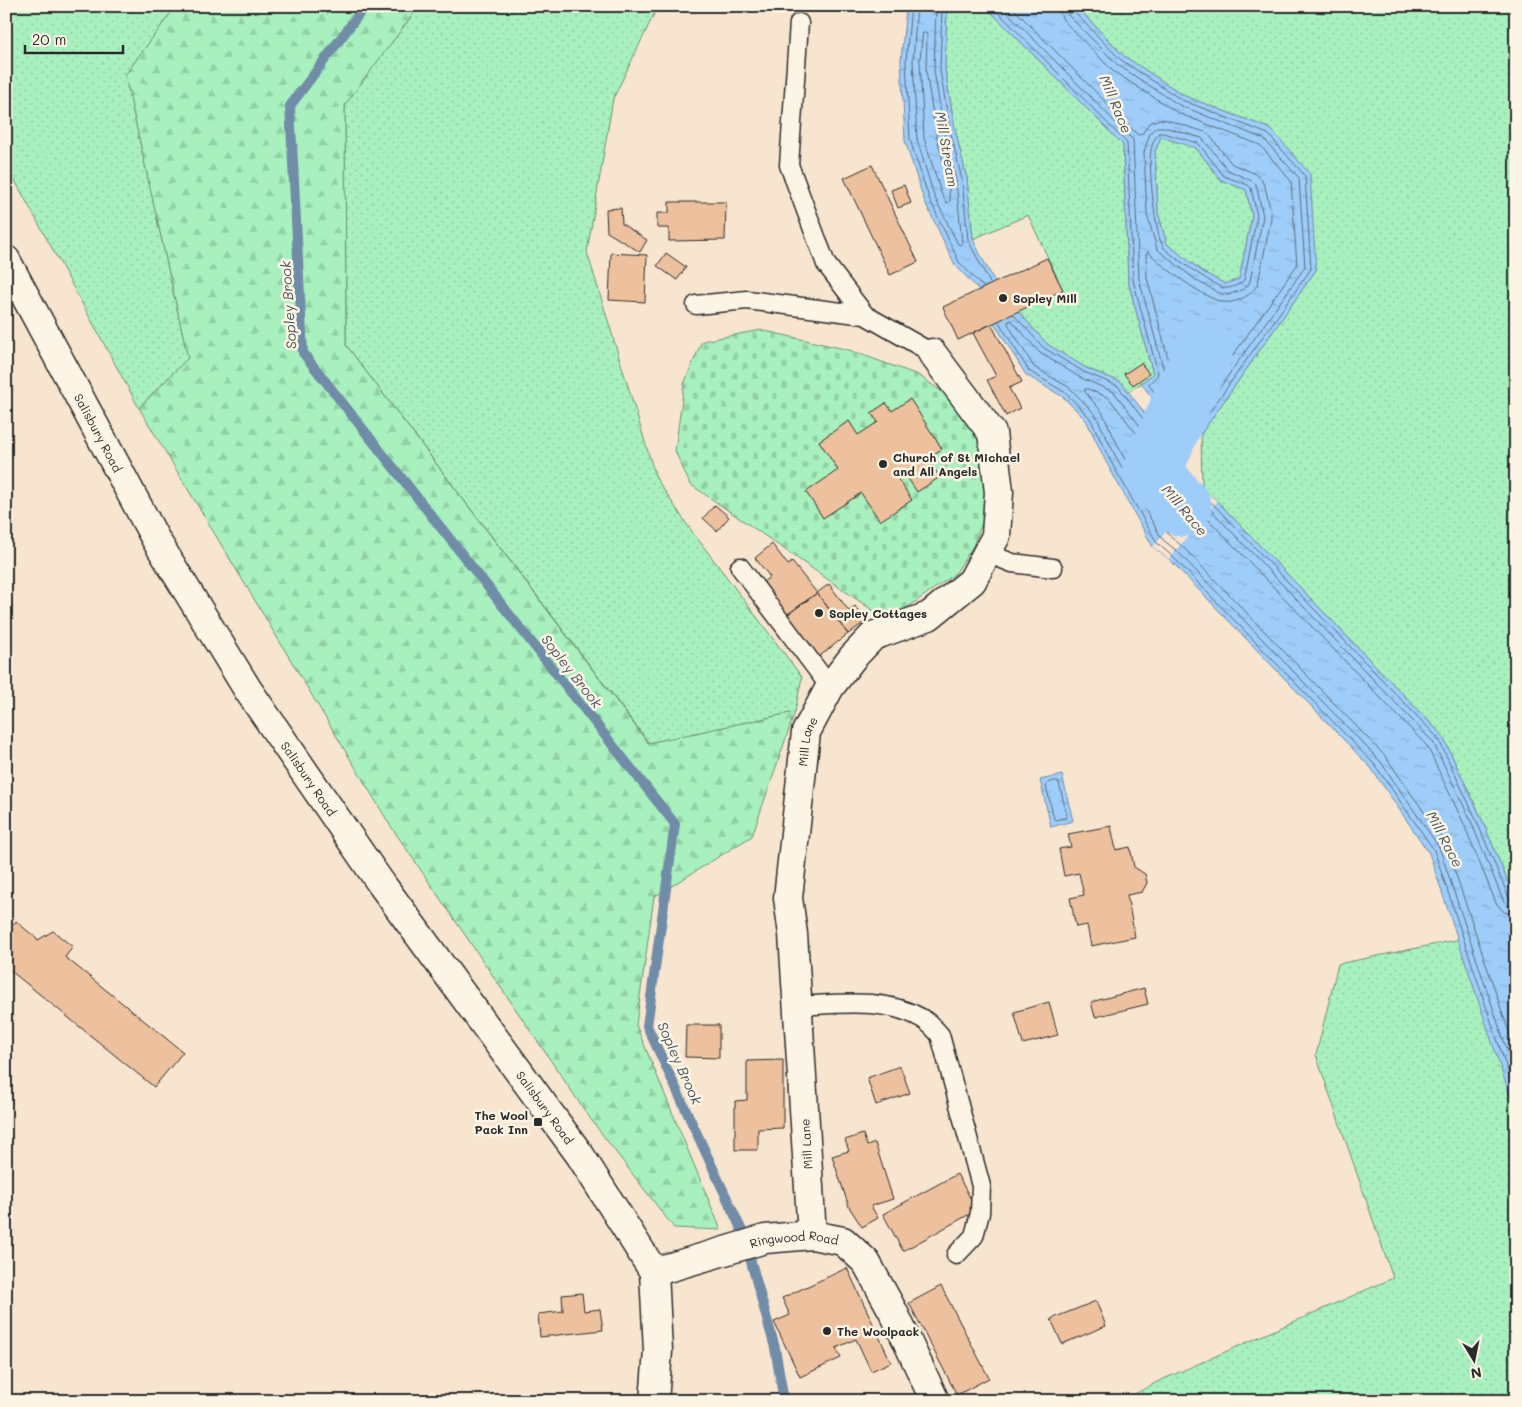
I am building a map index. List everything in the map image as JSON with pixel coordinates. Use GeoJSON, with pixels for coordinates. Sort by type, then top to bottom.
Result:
{"type":"FeatureCollection","features":[{"type":"Feature","properties":{"kind":"main road","name":"Salisbury Road"},"geometry":{"type":"LineString","coordinates":[[6,260],[156,540],[248,690],[380,882],[580,1155],[654,1272]]}},
{"type":"Feature","properties":{"kind":"main road","name":"Mill Lane"},"geometry":{"type":"LineString","coordinates":[[812,1235],[793,934],[788,898],[806,732],[830,687],[853,657],[873,636],[929,616],[972,581],[996,536],[999,492],[992,433],[932,353]]}},
{"type":"Feature","properties":{"kind":"main road","name":"Ringwood Road"},"geometry":{"type":"LineString","coordinates":[[654,1272],[765,1238],[812,1235],[842,1241],[866,1262],[894,1313],[936,1401]]}},
{"type":"Feature","properties":{"kind":"main road"},"geometry":{"type":"LineString","coordinates":[[654,1272],[658,1351],[654,1401]]}},
{"type":"Feature","properties":{"kind":"lane"},"geometry":{"type":"LineString","coordinates":[[799,23],[789,165],[826,264],[865,316]]}},
{"type":"Feature","properties":{"kind":"lane"},"geometry":{"type":"LineString","coordinates":[[696,305],[747,300],[865,316],[932,353]]}},
{"type":"Feature","properties":{"kind":"lane"},"geometry":{"type":"LineString","coordinates":[[987,553],[1012,563],[1053,568]]}},
{"type":"Feature","properties":{"kind":"lane"},"geometry":{"type":"LineString","coordinates":[[740,567],[830,687]]}},
{"type":"Feature","properties":{"kind":"lane"},"geometry":{"type":"LineString","coordinates":[[797,1006],[865,1002],[903,1009],[925,1020],[940,1035],[981,1186],[980,1213],[974,1236],[956,1255]]}},
{"type":"Feature","properties":{"kind":"green space"},"geometry":{"type":"Polygon","coordinates":[[[6,6],[176,6],[125,75],[188,358],[139,408],[6,164],[6,6]]]}},
{"type":"Feature","properties":{"kind":"green space"},"geometry":{"type":"Polygon","coordinates":[[[176,6],[419,6],[345,105],[346,345],[648,743],[795,712],[752,836],[654,897],[636,1025],[721,1230],[674,1228],[592,1121],[390,825],[139,408],[188,358],[125,75],[176,6]]]}},
{"type":"Feature","properties":{"kind":"green space"},"geometry":{"type":"Polygon","coordinates":[[[419,6],[658,6],[613,99],[587,252],[656,478],[688,526],[802,677],[795,712],[649,743],[346,345],[345,104],[419,6]]]}},
{"type":"Feature","properties":{"kind":"green space"},"geometry":{"type":"Polygon","coordinates":[[[947,6],[985,6],[1123,145],[1128,281],[1153,374],[1129,392],[1121,382],[1086,368],[1047,344],[1018,311],[1063,290],[1028,215],[973,239],[967,179],[955,129],[945,69],[947,6]]]}},
{"type":"Feature","properties":{"kind":"green space"},"geometry":{"type":"Polygon","coordinates":[[[1076,6],[1516,6],[1516,901],[1480,815],[1442,735],[1217,501],[1202,488],[1201,434],[1316,270],[1271,129],[1185,96],[1124,56],[1076,6]]]}},
{"type":"Feature","properties":{"kind":"green space"},"geometry":{"type":"Polygon","coordinates":[[[1161,137],[1196,148],[1221,180],[1246,190],[1252,216],[1239,279],[1225,284],[1203,272],[1167,244],[1158,213],[1155,151],[1161,137]]]}},
{"type":"Feature","properties":{"kind":"green space"},"geometry":{"type":"Polygon","coordinates":[[[761,330],[849,350],[918,375],[957,402],[984,431],[990,477],[984,518],[973,546],[955,574],[888,621],[690,484],[675,451],[684,384],[702,341],[761,330]]]}},
{"type":"Feature","properties":{"kind":"green space"},"geometry":{"type":"Polygon","coordinates":[[[1516,928],[1516,1401],[1122,1401],[1157,1382],[1393,1278],[1316,1055],[1338,964],[1516,928]]]}},
{"type":"Feature","properties":{"kind":"water","name":"Mill Stream"},"geometry":{"type":"Polygon","coordinates":[[[906,6],[947,6],[945,69],[955,129],[967,179],[973,239],[995,282],[1047,344],[1086,368],[1121,382],[1202,488],[1217,501],[1442,735],[1480,815],[1516,901],[1516,1108],[1510,1096],[1429,853],[1371,768],[1169,559],[1153,547],[1106,462],[1086,420],[1063,397],[1026,375],[994,323],[979,290],[955,265],[924,200],[905,141],[901,60],[906,6]]]}},
{"type":"Feature","properties":{"kind":"water"},"geometry":{"type":"Polygon","coordinates":[[[985,6],[1076,6],[1124,56],[1185,96],[1271,129],[1310,174],[1316,270],[1201,434],[1187,418],[1175,428],[1141,383],[1153,374],[1128,281],[1123,145],[985,6]],[[1161,137],[1155,151],[1158,213],[1167,244],[1203,272],[1225,284],[1239,279],[1252,216],[1246,190],[1221,180],[1196,148],[1161,137]]]}},
{"type":"Feature","properties":{"kind":"water"},"geometry":{"type":"Polygon","coordinates":[[[1062,775],[1073,821],[1051,827],[1040,780],[1062,775]]]}},
{"type":"Feature","properties":{"kind":"pier"},"geometry":{"type":"Polygon","coordinates":[[[1202,488],[1217,501],[1169,559],[1153,547],[1202,488]]]}},
{"type":"Feature","properties":{"kind":"building"},"geometry":{"type":"Polygon","coordinates":[[[872,165],[918,262],[890,275],[844,178],[872,165]]]}},
{"type":"Feature","properties":{"kind":"building"},"geometry":{"type":"Polygon","coordinates":[[[904,185],[911,203],[898,208],[891,190],[904,185]]]}},
{"type":"Feature","properties":{"kind":"building"},"geometry":{"type":"Polygon","coordinates":[[[669,202],[726,202],[725,240],[669,241],[669,228],[657,228],[657,213],[669,213],[669,202]]]}},
{"type":"Feature","properties":{"kind":"building"},"geometry":{"type":"Polygon","coordinates":[[[621,208],[622,224],[647,240],[640,252],[607,232],[606,209],[621,208]]]}},
{"type":"Feature","properties":{"kind":"building"},"geometry":{"type":"Polygon","coordinates":[[[611,253],[647,255],[645,302],[609,300],[611,253]]]}},
{"type":"Feature","properties":{"kind":"building"},"geometry":{"type":"Polygon","coordinates":[[[666,253],[686,267],[677,280],[657,266],[666,253]]]}},
{"type":"Feature","properties":{"kind":"building","name":"Sopley Mill"},"geometry":{"type":"Polygon","coordinates":[[[1047,258],[1063,290],[958,340],[943,307],[1047,258]]]}},
{"type":"Feature","properties":{"kind":"building"},"geometry":{"type":"Polygon","coordinates":[[[991,324],[1022,382],[1009,388],[1020,408],[1006,416],[987,380],[996,376],[973,333],[991,324]]]}},
{"type":"Feature","properties":{"kind":"building"},"geometry":{"type":"Polygon","coordinates":[[[1141,363],[1149,374],[1133,385],[1124,374],[1141,363]]]}},
{"type":"Feature","properties":{"kind":"building","name":"Church of St Michael and All Angels"},"geometry":{"type":"Polygon","coordinates":[[[910,399],[942,449],[927,458],[940,477],[917,492],[905,474],[898,479],[912,500],[880,521],[861,493],[823,518],[806,492],[838,470],[819,441],[849,421],[858,435],[878,422],[871,413],[886,403],[892,411],[910,399]]]}},
{"type":"Feature","properties":{"kind":"building"},"geometry":{"type":"Polygon","coordinates":[[[715,505],[729,517],[717,531],[703,518],[715,505]]]}},
{"type":"Feature","properties":{"kind":"building"},"geometry":{"type":"Polygon","coordinates":[[[772,544],[788,565],[792,562],[817,593],[784,617],[759,585],[770,577],[755,558],[772,544]]]}},
{"type":"Feature","properties":{"kind":"building"},"geometry":{"type":"Polygon","coordinates":[[[829,584],[849,611],[855,606],[866,621],[848,634],[817,593],[829,584]]]}},
{"type":"Feature","properties":{"kind":"building"},"geometry":{"type":"Polygon","coordinates":[[[817,593],[848,634],[816,659],[784,617],[817,593]]]}},
{"type":"Feature","properties":{"kind":"building"},"geometry":{"type":"Polygon","coordinates":[[[1111,826],[1116,850],[1130,847],[1134,867],[1145,874],[1147,883],[1142,892],[1127,895],[1135,937],[1091,946],[1087,925],[1076,927],[1070,898],[1084,895],[1079,873],[1064,876],[1059,849],[1071,847],[1068,834],[1111,826]]]}},
{"type":"Feature","properties":{"kind":"building"},"geometry":{"type":"Polygon","coordinates":[[[16,921],[38,940],[53,931],[73,947],[65,957],[183,1052],[154,1087],[6,967],[6,933],[16,921]]]}},
{"type":"Feature","properties":{"kind":"building"},"geometry":{"type":"Polygon","coordinates":[[[1144,988],[1148,1004],[1095,1017],[1091,1002],[1144,988]]]}},
{"type":"Feature","properties":{"kind":"building"},"geometry":{"type":"Polygon","coordinates":[[[1049,1002],[1058,1035],[1023,1044],[1014,1012],[1049,1002]]]}},
{"type":"Feature","properties":{"kind":"building"},"geometry":{"type":"Polygon","coordinates":[[[686,1025],[719,1025],[719,1058],[685,1057],[686,1025]]]}},
{"type":"Feature","properties":{"kind":"building"},"geometry":{"type":"Polygon","coordinates":[[[783,1060],[783,1128],[758,1129],[758,1150],[735,1150],[735,1101],[747,1100],[747,1061],[783,1060]]]}},
{"type":"Feature","properties":{"kind":"building"},"geometry":{"type":"Polygon","coordinates":[[[900,1066],[910,1093],[876,1105],[867,1078],[900,1066]]]}},
{"type":"Feature","properties":{"kind":"building"},"geometry":{"type":"Polygon","coordinates":[[[863,1134],[867,1146],[875,1143],[893,1199],[871,1206],[878,1218],[862,1227],[849,1207],[832,1156],[849,1151],[845,1140],[863,1134]]]}},
{"type":"Feature","properties":{"kind":"building"},"geometry":{"type":"Polygon","coordinates":[[[957,1174],[977,1210],[903,1251],[883,1214],[957,1174]]]}},
{"type":"Feature","properties":{"kind":"building","name":"The Woolpack"},"geometry":{"type":"Polygon","coordinates":[[[847,1268],[891,1362],[871,1371],[856,1339],[836,1348],[841,1358],[800,1377],[774,1322],[790,1315],[782,1298],[847,1268]]]}},
{"type":"Feature","properties":{"kind":"building"},"geometry":{"type":"Polygon","coordinates":[[[941,1286],[989,1378],[957,1395],[909,1303],[941,1286]]]}},
{"type":"Feature","properties":{"kind":"building"},"geometry":{"type":"Polygon","coordinates":[[[582,1293],[584,1311],[600,1309],[603,1330],[540,1337],[538,1314],[563,1311],[562,1295],[582,1293]]]}},
{"type":"Feature","properties":{"kind":"building"},"geometry":{"type":"Polygon","coordinates":[[[1096,1301],[1106,1326],[1062,1344],[1051,1319],[1096,1301]]]}},
{"type":"Feature","properties":{"kind":"waterway","name":"Sopley Brook"},"geometry":{"type":"LineString","coordinates":[[365,6],[290,106],[303,353],[675,824],[647,1026],[743,1233],[775,1348],[784,1401]]}},
{"type":"Feature","properties":{"kind":"waterway","name":"Mill Race"},"geometry":{"type":"LineString","coordinates":[[1182,507],[1152,472],[1204,349]]}},
{"type":"Feature","properties":{"kind":"place","name":"Sopley Mill"},"geometry":{"type":"Point","coordinates":[1003,298]}},
{"type":"Feature","properties":{"kind":"place","name":"Church of St Michael and All Angels"},"geometry":{"type":"Point","coordinates":[883,464]}},
{"type":"Feature","properties":{"kind":"place","name":"Sopley Cottages"},"geometry":{"type":"Point","coordinates":[819,613]}},
{"type":"Feature","properties":{"kind":"place","name":"The Wool Pack Inn"},"geometry":{"type":"Point","coordinates":[538,1122]}},
{"type":"Feature","properties":{"kind":"place","name":"The Woolpack"},"geometry":{"type":"Point","coordinates":[827,1331]}}]}
